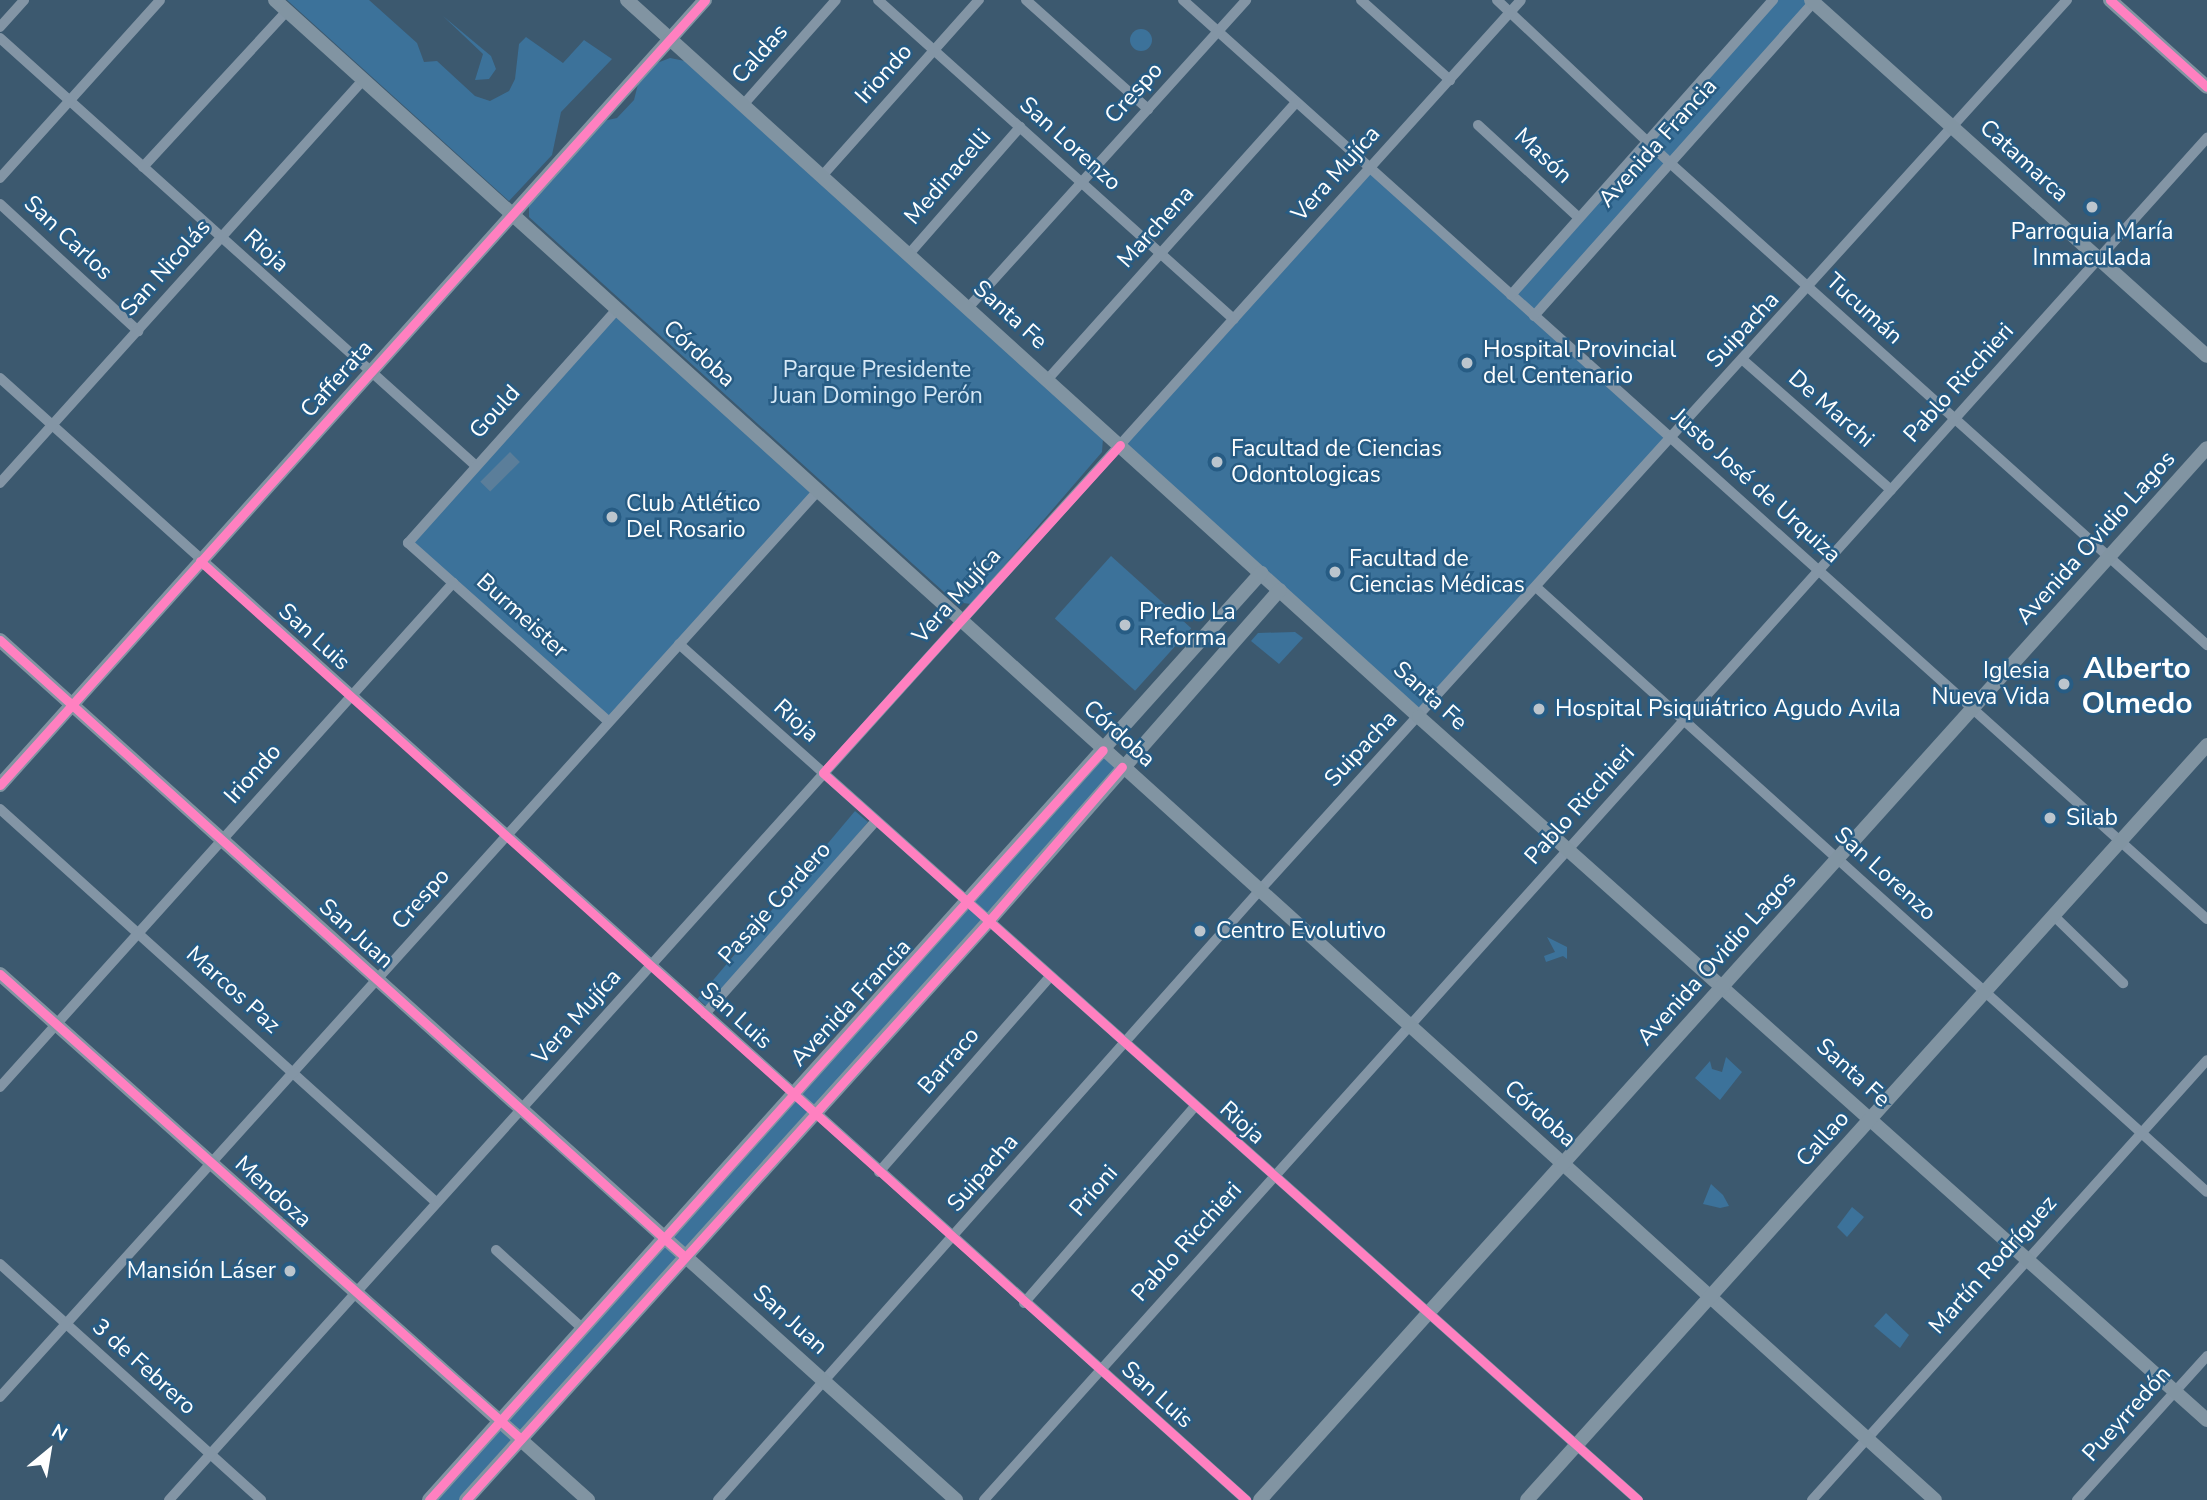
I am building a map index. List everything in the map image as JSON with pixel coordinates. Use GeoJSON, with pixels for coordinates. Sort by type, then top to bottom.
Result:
{"type":"FeatureCollection","features":[{"type":"Feature","properties":{"kind":"main road","name":"Córdoba"},"geometry":{"type":"LineString","coordinates":[[275,0],[1935,1500]]}},
{"type":"Feature","properties":{"kind":"main road","name":"Santa Fe"},"geometry":{"type":"LineString","coordinates":[[627,0],[1419,717],[2207,1420]]}},
{"type":"Feature","properties":{"kind":"main road","name":"Cafferata"},"geometry":{"type":"LineString","coordinates":[[0,785],[705,0]]}},
{"type":"Feature","properties":{"kind":"main road"},"geometry":{"type":"LineString","coordinates":[[2110,0],[2207,87]]}},
{"type":"Feature","properties":{"kind":"main road","name":"Catamarca"},"geometry":{"type":"LineString","coordinates":[[1813,1],[2207,356]]}},
{"type":"Feature","properties":{"kind":"main road","name":"Avenida Ovidio Lagos"},"geometry":{"type":"LineString","coordinates":[[1260,1500],[2207,448]]}},
{"type":"Feature","properties":{"kind":"main road","name":"Avenida Francia"},"geometry":{"type":"LineString","coordinates":[[429,1500],[967,905],[1261,573]]}},
{"type":"Feature","properties":{"kind":"main road","name":"Avenida Francia"},"geometry":{"type":"LineString","coordinates":[[467,1500],[988,922],[1280,590]]}},
{"type":"Feature","properties":{"kind":"main road","name":"San Juan"},"geometry":{"type":"LineString","coordinates":[[0,640],[956,1500]]}},
{"type":"Feature","properties":{"kind":"main road","name":"Callao"},"geometry":{"type":"LineString","coordinates":[[1527,1500],[2207,745]]}},
{"type":"Feature","properties":{"kind":"main road","name":"Mendoza"},"geometry":{"type":"LineString","coordinates":[[0,974],[588,1500]]}},
{"type":"Feature","properties":{"kind":"street"},"geometry":{"type":"LineString","coordinates":[[0,27],[24,0]]}},
{"type":"Feature","properties":{"kind":"street"},"geometry":{"type":"LineString","coordinates":[[0,178],[160,0]]}},
{"type":"Feature","properties":{"kind":"street","name":"Caldas"},"geometry":{"type":"LineString","coordinates":[[743,105],[836,0]]}},
{"type":"Feature","properties":{"kind":"street","name":"San Lorenzo"},"geometry":{"type":"LineString","coordinates":[[878,0],[1234,319]]}},
{"type":"Feature","properties":{"kind":"street","name":"Iriondo"},"geometry":{"type":"LineString","coordinates":[[822,176],[979,0]]}},
{"type":"Feature","properties":{"kind":"street"},"geometry":{"type":"LineString","coordinates":[[1026,0],[1148,109]]}},
{"type":"Feature","properties":{"kind":"street","name":"Justo José de Urquiza"},"geometry":{"type":"LineString","coordinates":[[1183,0],[2207,919]]}},
{"type":"Feature","properties":{"kind":"street","name":"Crespo"},"geometry":{"type":"LineString","coordinates":[[968,308],[1247,0]]}},
{"type":"Feature","properties":{"kind":"street"},"geometry":{"type":"LineString","coordinates":[[1361,0],[1450,79]]}},
{"type":"Feature","properties":{"kind":"street","name":"Tucumán"},"geometry":{"type":"LineString","coordinates":[[1497,0],[1670,163],[2207,645]]}},
{"type":"Feature","properties":{"kind":"street","name":"Vera Mujíca"},"geometry":{"type":"LineString","coordinates":[[169,1500],[1521,0]]}},
{"type":"Feature","properties":{"kind":"street","name":"Avenida Francia"},"geometry":{"type":"LineString","coordinates":[[1511,295],[1773,0]]}},
{"type":"Feature","properties":{"kind":"street","name":"Suipacha"},"geometry":{"type":"LineString","coordinates":[[718,1500],[953,1239],[1259,891],[1810,288],[2067,0]]}},
{"type":"Feature","properties":{"kind":"street","name":"Avenida Francia"},"geometry":{"type":"LineString","coordinates":[[1534,316],[1813,1]]}},
{"type":"Feature","properties":{"kind":"street"},"geometry":{"type":"LineString","coordinates":[[143,167],[287,11]]}},
{"type":"Feature","properties":{"kind":"street","name":"Rioja"},"geometry":{"type":"LineString","coordinates":[[0,38],[475,465]]}},
{"type":"Feature","properties":{"kind":"street","name":"San Nicolás"},"geometry":{"type":"LineString","coordinates":[[0,483],[363,80]]}},
{"type":"Feature","properties":{"kind":"street","name":"Marchena"},"geometry":{"type":"LineString","coordinates":[[1047,380],[1296,102]]}},
{"type":"Feature","properties":{"kind":"street","name":"Masón"},"geometry":{"type":"LineString","coordinates":[[1478,125],[1579,218]]}},
{"type":"Feature","properties":{"kind":"street","name":"Medinacelli"},"geometry":{"type":"LineString","coordinates":[[909,254],[1020,127]]}},
{"type":"Feature","properties":{"kind":"street","name":"Pablo Ricchieri"},"geometry":{"type":"LineString","coordinates":[[984,1500],[2207,138]]}},
{"type":"Feature","properties":{"kind":"street","name":"San Carlos"},"geometry":{"type":"LineString","coordinates":[[0,204],[138,331]]}},
{"type":"Feature","properties":{"kind":"street","name":"Gould"},"geometry":{"type":"LineString","coordinates":[[408,543],[616,310]]}},
{"type":"Feature","properties":{"kind":"street","name":"De Marchi"},"geometry":{"type":"LineString","coordinates":[[1743,360],[1891,490]]}},
{"type":"Feature","properties":{"kind":"street","name":"San Luis"},"geometry":{"type":"LineString","coordinates":[[0,378],[1024,1303],[1246,1500]]}},
{"type":"Feature","properties":{"kind":"street","name":"Crespo"},"geometry":{"type":"LineString","coordinates":[[0,1397],[817,492]]}},
{"type":"Feature","properties":{"kind":"street","name":"Burmeister"},"geometry":{"type":"LineString","coordinates":[[408,543],[608,721]]}},
{"type":"Feature","properties":{"kind":"street","name":"Iriondo"},"geometry":{"type":"LineString","coordinates":[[0,1087],[453,583]]}},
{"type":"Feature","properties":{"kind":"street","name":"San Lorenzo"},"geometry":{"type":"LineString","coordinates":[[1535,587],[2207,1192]]}},
{"type":"Feature","properties":{"kind":"street","name":"Rioja"},"geometry":{"type":"LineString","coordinates":[[679,644],[967,905],[1637,1500]]}},
{"type":"Feature","properties":{"kind":"street","name":"Marcos Paz"},"geometry":{"type":"LineString","coordinates":[[0,809],[437,1203]]}},
{"type":"Feature","properties":{"kind":"street","name":"Pasaje Cordero"},"geometry":{"type":"LineString","coordinates":[[705,1014],[876,821]]}},
{"type":"Feature","properties":{"kind":"street"},"geometry":{"type":"LineString","coordinates":[[2053,915],[2123,983]]}},
{"type":"Feature","properties":{"kind":"street","name":"Barraco"},"geometry":{"type":"LineString","coordinates":[[879,1172],[1050,977]]}},
{"type":"Feature","properties":{"kind":"street","name":"Martín Rodríguez"},"geometry":{"type":"LineString","coordinates":[[1812,1500],[2025,1258],[2207,1060]]}},
{"type":"Feature","properties":{"kind":"street","name":"Prioni"},"geometry":{"type":"LineString","coordinates":[[1024,1303],[1195,1106]]}},
{"type":"Feature","properties":{"kind":"street"},"geometry":{"type":"LineString","coordinates":[[496,1250],[583,1329]]}},
{"type":"Feature","properties":{"kind":"street","name":"3 de Febrero"},"geometry":{"type":"LineString","coordinates":[[0,1264],[261,1500]]}},
{"type":"Feature","properties":{"kind":"street","name":"Pueyrredón"},"geometry":{"type":"LineString","coordinates":[[2077,1500],[2207,1356]]}},
{"type":"Feature","properties":{"kind":"green space"},"geometry":{"type":"Polygon","coordinates":[[[287,0],[369,0],[417,43],[424,62],[437,61],[475,96],[490,101],[509,91],[515,79],[519,44],[526,37],[563,63],[584,40],[612,59],[561,112],[552,155],[509,201],[287,0]]]}},
{"type":"Feature","properties":{"kind":"green space"},"geometry":{"type":"Polygon","coordinates":[[[1773,0],[1816,0],[1534,315],[1671,438],[1419,717],[1120,445],[1369,169],[1511,295],[1773,0]]]}},
{"type":"Feature","properties":{"kind":"green space"},"geometry":{"type":"Polygon","coordinates":[[[443,16],[491,56],[496,69],[489,79],[475,80],[483,54],[443,16]]]}},
{"type":"Feature","properties":{"kind":"green space"},"geometry":{"type":"Polygon","coordinates":[[[1141,29],[1149,32],[1152,40],[1149,48],[1141,51],[1133,48],[1130,40],[1133,32],[1141,29]]]}},
{"type":"Feature","properties":{"kind":"green space","name":"Parque Presidente Juan Domingo Perón"},"geometry":{"type":"Polygon","coordinates":[[[670,58],[685,61],[1103,438],[1102,452],[971,604],[955,602],[529,217],[529,205],[603,121],[617,118],[634,100],[638,84],[657,63],[670,58]]]}},
{"type":"Feature","properties":{"kind":"green space","name":"Club Atlético Del Rosario"},"geometry":{"type":"Polygon","coordinates":[[[616,310],[817,491],[609,723],[407,542],[616,310]]]}},
{"type":"Feature","properties":{"kind":"green space","name":"Predio La Reforma"},"geometry":{"type":"Polygon","coordinates":[[[1111,556],[1191,628],[1135,691],[1055,618],[1111,556]]]}},
{"type":"Feature","properties":{"kind":"green space"},"geometry":{"type":"Polygon","coordinates":[[[1295,632],[1303,638],[1279,664],[1251,641],[1258,633],[1295,632]]]}},
{"type":"Feature","properties":{"kind":"green space"},"geometry":{"type":"Polygon","coordinates":[[[1103,750],[1122,767],[461,1500],[429,1499],[1103,750]]]}},
{"type":"Feature","properties":{"kind":"green space"},"geometry":{"type":"Polygon","coordinates":[[[855,811],[868,822],[711,1010],[698,999],[855,811]]]}},
{"type":"Feature","properties":{"kind":"green space"},"geometry":{"type":"Polygon","coordinates":[[[1547,937],[1567,947],[1567,959],[1563,956],[1546,962],[1544,956],[1555,952],[1547,937]]]}},
{"type":"Feature","properties":{"kind":"green space"},"geometry":{"type":"Polygon","coordinates":[[[1726,1057],[1742,1072],[1720,1100],[1695,1078],[1710,1061],[1712,1069],[1722,1072],[1726,1057]]]}},
{"type":"Feature","properties":{"kind":"green space"},"geometry":{"type":"Polygon","coordinates":[[[1711,1184],[1723,1195],[1729,1206],[1720,1208],[1703,1204],[1711,1184]]]}},
{"type":"Feature","properties":{"kind":"green space"},"geometry":{"type":"Polygon","coordinates":[[[1852,1207],[1864,1217],[1847,1237],[1837,1227],[1852,1207]]]}},
{"type":"Feature","properties":{"kind":"green space"},"geometry":{"type":"Polygon","coordinates":[[[1886,1313],[1909,1335],[1900,1348],[1874,1326],[1886,1313]]]}},
{"type":"Feature","properties":{"kind":"shaded area"},"geometry":{"type":"Polygon","coordinates":[[[510,452],[520,462],[490,492],[480,482],[510,452]]]}},
{"type":"Feature","properties":{"kind":"cycle path"},"geometry":{"type":"LineString","coordinates":[[0,785],[705,0]]}},
{"type":"Feature","properties":{"kind":"cycle path"},"geometry":{"type":"LineString","coordinates":[[2110,0],[2207,87]]}},
{"type":"Feature","properties":{"kind":"cycle path"},"geometry":{"type":"LineString","coordinates":[[1120,445],[823,773],[1638,1500]]}},
{"type":"Feature","properties":{"kind":"cycle path"},"geometry":{"type":"LineString","coordinates":[[200,561],[1246,1500]]}},
{"type":"Feature","properties":{"kind":"cycle path"},"geometry":{"type":"LineString","coordinates":[[0,640],[685,1257]]}},
{"type":"Feature","properties":{"kind":"cycle path"},"geometry":{"type":"LineString","coordinates":[[429,1500],[1103,750]]}},
{"type":"Feature","properties":{"kind":"cycle path"},"geometry":{"type":"LineString","coordinates":[[466,1500],[988,922],[1122,767]]}},
{"type":"Feature","properties":{"kind":"cycle path"},"geometry":{"type":"LineString","coordinates":[[0,974],[521,1439]]}},
{"type":"Feature","properties":{"kind":"place","name":"Parroquia María Inmaculada"},"geometry":{"type":"Point","coordinates":[2092,207]}},
{"type":"Feature","properties":{"kind":"place","name":"Hospital Provincial del Centenario"},"geometry":{"type":"Point","coordinates":[1467,363]}},
{"type":"Feature","properties":{"kind":"place","name":"Facultad de Ciencias Odontologicas"},"geometry":{"type":"Point","coordinates":[1217,462]}},
{"type":"Feature","properties":{"kind":"place","name":"Club Atlético Del Rosario"},"geometry":{"type":"Point","coordinates":[612,517]}},
{"type":"Feature","properties":{"kind":"place","name":"Facultad de Ciencias Médicas"},"geometry":{"type":"Point","coordinates":[1335,572]}},
{"type":"Feature","properties":{"kind":"place","name":"Predio La Reforma"},"geometry":{"type":"Point","coordinates":[1125,625]}},
{"type":"Feature","properties":{"kind":"place","name":"Iglesia Nueva Vida"},"geometry":{"type":"Point","coordinates":[2064,684]}},
{"type":"Feature","properties":{"kind":"place","name":"Hospital Psiquiátrico Agudo Avila"},"geometry":{"type":"Point","coordinates":[1539,709]}},
{"type":"Feature","properties":{"kind":"place","name":"Silab"},"geometry":{"type":"Point","coordinates":[2050,818]}},
{"type":"Feature","properties":{"kind":"place","name":"Centro Evolutivo"},"geometry":{"type":"Point","coordinates":[1200,931]}},
{"type":"Feature","properties":{"kind":"place","name":"Mansión Láser"},"geometry":{"type":"Point","coordinates":[290,1271]}},
{"type":"Feature","properties":{"kind":"district","name":"Alberto Olmedo"},"geometry":{"type":"Point","coordinates":[2137,686]}}]}
